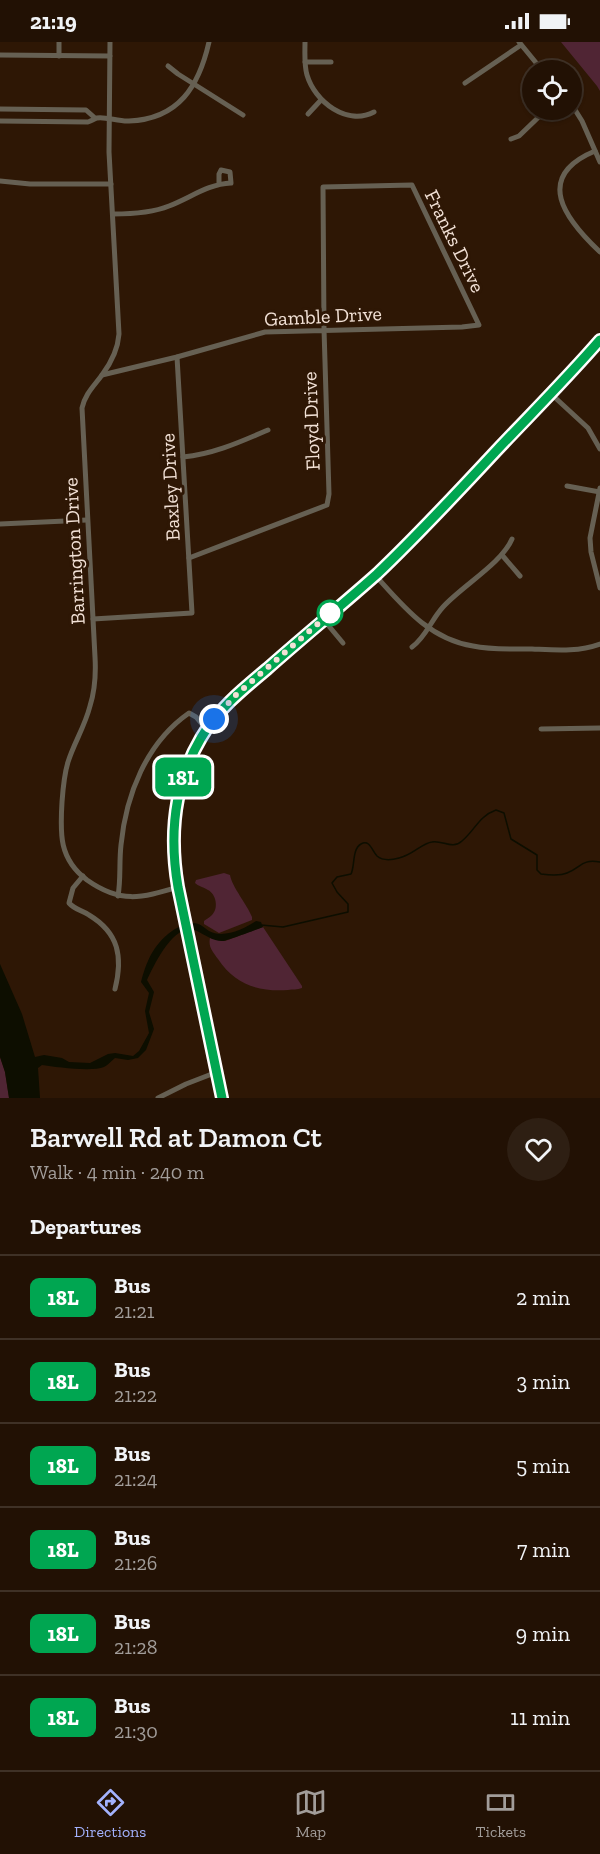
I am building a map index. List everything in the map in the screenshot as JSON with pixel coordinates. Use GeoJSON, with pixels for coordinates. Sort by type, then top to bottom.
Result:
{"type":"FeatureCollection","features":[{"type":"Feature","properties":{"kind":"street"},"geometry":{"type":"LineString","coordinates":[[59,42],[59,56]]}},
{"type":"Feature","properties":{"kind":"street","name":"Barrington Drive"},"geometry":{"type":"LineString","coordinates":[[110,42],[109,120],[119,334],[114,354],[102,375],[87,393],[82,408],[96,663],[88,714],[66,767],[60,826],[66,855],[83,876],[101,888],[118,896],[141,897],[178,887]]}},
{"type":"Feature","properties":{"kind":"street"},"geometry":{"type":"LineString","coordinates":[[0,109],[86,110],[95,118],[109,120],[137,120],[160,115],[179,102],[194,84],[201,70],[209,42]]}},
{"type":"Feature","properties":{"kind":"street"},"geometry":{"type":"LineString","coordinates":[[305,42],[305,62],[311,84],[321,100],[338,112],[356,117],[374,112]]}},
{"type":"Feature","properties":{"kind":"street"},"geometry":{"type":"LineString","coordinates":[[465,83],[520,44],[534,60]]}},
{"type":"Feature","properties":{"kind":"street"},"geometry":{"type":"LineString","coordinates":[[0,55],[110,56]]}},
{"type":"Feature","properties":{"kind":"street"},"geometry":{"type":"LineString","coordinates":[[305,62],[330,62]]}},
{"type":"Feature","properties":{"kind":"street"},"geometry":{"type":"LineString","coordinates":[[168,66],[243,115]]}},
{"type":"Feature","properties":{"kind":"street"},"geometry":{"type":"LineString","coordinates":[[308,114],[321,100]]}},
{"type":"Feature","properties":{"kind":"street"},"geometry":{"type":"LineString","coordinates":[[0,121],[88,122],[95,118]]}},
{"type":"Feature","properties":{"kind":"street"},"geometry":{"type":"LineString","coordinates":[[511,139],[519,136],[536,120]]}},
{"type":"Feature","properties":{"kind":"street"},"geometry":{"type":"LineString","coordinates":[[582,120],[600,162]]}},
{"type":"Feature","properties":{"kind":"street"},"geometry":{"type":"LineString","coordinates":[[595,151],[580,157],[566,169],[561,180],[560,194],[566,212],[600,252]]}},
{"type":"Feature","properties":{"kind":"street"},"geometry":{"type":"LineString","coordinates":[[113,213],[159,209],[219,183],[231,183],[230,172],[221,170],[219,183]]}},
{"type":"Feature","properties":{"kind":"street"},"geometry":{"type":"LineString","coordinates":[[0,182],[111,184]]}},
{"type":"Feature","properties":{"kind":"street","name":"Franks Drive"},"geometry":{"type":"LineString","coordinates":[[323,188],[412,185],[478,325]]}},
{"type":"Feature","properties":{"kind":"street","name":"Floyd Drive"},"geometry":{"type":"LineString","coordinates":[[189,558],[327,506],[323,188]]}},
{"type":"Feature","properties":{"kind":"street","name":"Gamble Drive"},"geometry":{"type":"LineString","coordinates":[[102,375],[265,332],[478,325]]}},
{"type":"Feature","properties":{"kind":"street"},"geometry":{"type":"LineString","coordinates":[[222,1098],[178,887],[173,846],[177,803],[187,766],[206,729],[236,695],[375,575],[426,526],[600,340]]}},
{"type":"Feature","properties":{"kind":"street","name":"Baxley Drive"},"geometry":{"type":"LineString","coordinates":[[93,619],[192,613],[177,357]]}},
{"type":"Feature","properties":{"kind":"street"},"geometry":{"type":"LineString","coordinates":[[550,393],[588,428],[600,447]]}},
{"type":"Feature","properties":{"kind":"street"},"geometry":{"type":"LineString","coordinates":[[183,457],[205,455],[221,450],[268,430]]}},
{"type":"Feature","properties":{"kind":"street"},"geometry":{"type":"LineString","coordinates":[[567,486],[600,491],[590,538],[600,588]]}},
{"type":"Feature","properties":{"kind":"street"},"geometry":{"type":"LineString","coordinates":[[0,524],[87,520]]}},
{"type":"Feature","properties":{"kind":"street"},"geometry":{"type":"LineString","coordinates":[[412,647],[418,643],[441,609],[455,594],[502,555],[512,539]]}},
{"type":"Feature","properties":{"kind":"street"},"geometry":{"type":"LineString","coordinates":[[502,555],[520,576]]}},
{"type":"Feature","properties":{"kind":"street"},"geometry":{"type":"LineString","coordinates":[[375,575],[407,611],[428,628],[460,643],[485,648],[576,650],[600,644]]}},
{"type":"Feature","properties":{"kind":"street"},"geometry":{"type":"LineString","coordinates":[[323,619],[343,643]]}},
{"type":"Feature","properties":{"kind":"street"},"geometry":{"type":"LineString","coordinates":[[118,896],[123,830],[141,769],[152,750],[189,713],[196,717],[206,729]]}},
{"type":"Feature","properties":{"kind":"street"},"geometry":{"type":"LineString","coordinates":[[541,729],[600,728]]}},
{"type":"Feature","properties":{"kind":"street"},"geometry":{"type":"LineString","coordinates":[[83,876],[73,888],[69,903],[102,924],[117,945],[120,958],[115,989]]}},
{"type":"Feature","properties":{"kind":"street"},"geometry":{"type":"LineString","coordinates":[[158,1098],[217,1072]]}},
{"type":"Feature","properties":{"kind":"shaded area"},"geometry":{"type":"Polygon","coordinates":[[[561,42],[600,42],[600,91],[582,68],[582,60],[576,60],[561,42]]]}},
{"type":"Feature","properties":{"kind":"shaded area"},"geometry":{"type":"Polygon","coordinates":[[[224,873],[230,875],[252,920],[219,933],[204,924],[204,921],[214,912],[215,898],[211,892],[195,883],[196,880],[224,873]]]}},
{"type":"Feature","properties":{"kind":"shaded area"},"geometry":{"type":"Polygon","coordinates":[[[256,921],[261,922],[263,927],[220,941],[189,929],[181,932],[166,946],[147,980],[154,992],[149,1012],[154,1029],[146,1050],[138,1058],[128,1060],[115,1058],[104,1067],[91,1069],[42,1065],[38,1068],[40,1098],[9,1098],[0,1057],[0,964],[22,1014],[35,1057],[44,1055],[62,1058],[69,1062],[90,1063],[108,1054],[133,1056],[139,1051],[149,1033],[145,1011],[149,993],[141,982],[157,945],[175,929],[188,924],[198,924],[209,931],[221,934],[240,930],[256,921]]]}},
{"type":"Feature","properties":{"kind":"shaded area"},"geometry":{"type":"Polygon","coordinates":[[[263,927],[302,988],[267,990],[248,985],[225,968],[210,947],[210,938],[225,941],[263,927]]]}},
{"type":"Feature","properties":{"kind":"shaded area"},"geometry":{"type":"Polygon","coordinates":[[[0,1057],[5,1072],[9,1098],[0,1098],[0,1057]]]}},
{"type":"Feature","properties":{"kind":"waterway"},"geometry":{"type":"LineString","coordinates":[[261,925],[283,927],[348,912],[348,904],[332,883],[337,877],[351,874],[356,850],[361,844],[369,844],[377,856],[388,860],[404,856],[432,842],[455,845],[462,841],[485,816],[496,810],[504,813],[511,839],[537,855],[537,870],[541,874],[564,874],[585,863],[600,862]]}},
{"type":"Feature","properties":{"kind":"bus line","name":"18L"},"geometry":{"type":"LineString","coordinates":[[222,1098],[174,860],[173,830],[177,803],[183,778],[194,750],[206,729],[236,695],[375,575],[413,539],[600,340]]}},
{"type":"Feature","properties":{"kind":"route"},"geometry":{"type":"LineString","coordinates":[[214,719],[236,695],[336,608],[330,613]]}}]}
